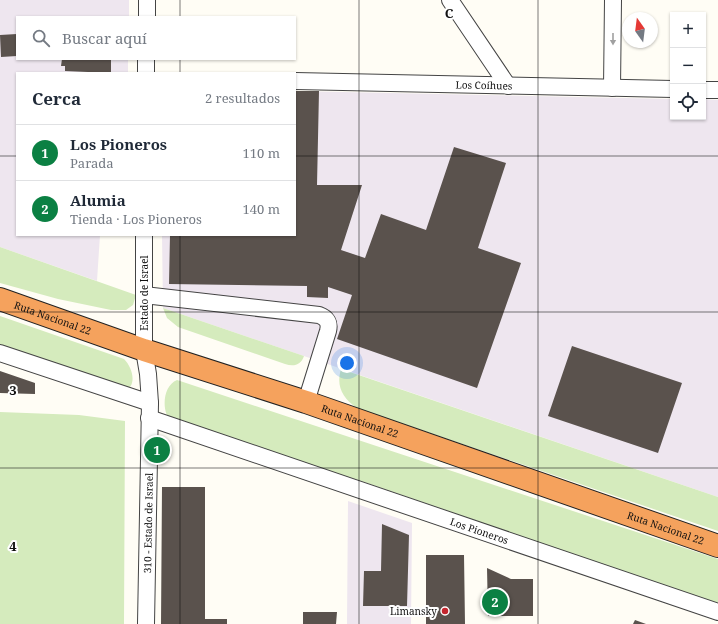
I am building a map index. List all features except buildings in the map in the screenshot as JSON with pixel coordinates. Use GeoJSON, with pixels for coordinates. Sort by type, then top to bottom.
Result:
{"type":"FeatureCollection","features":[{"type":"Feature","properties":{"kind":"highway","name":"Ruta Nacional 22"},"geometry":{"type":"LineString","coordinates":[[0,300],[144,350],[306,402],[718,546]]}},
{"type":"Feature","properties":{"kind":"street"},"geometry":{"type":"LineString","coordinates":[[147,0],[147,16]]}},
{"type":"Feature","properties":{"kind":"street"},"geometry":{"type":"LineString","coordinates":[[450,0],[508,86]]}},
{"type":"Feature","properties":{"kind":"street"},"geometry":{"type":"LineString","coordinates":[[612,88],[613,0]]}},
{"type":"Feature","properties":{"kind":"street"},"geometry":{"type":"LineString","coordinates":[[146,60],[146,72]]}},
{"type":"Feature","properties":{"kind":"street","name":"Los Coíhues"},"geometry":{"type":"LineString","coordinates":[[296,81],[670,89]]}},
{"type":"Feature","properties":{"kind":"street"},"geometry":{"type":"LineString","coordinates":[[706,90],[718,90]]}},
{"type":"Feature","properties":{"kind":"street","name":"Estado de Israel"},"geometry":{"type":"LineString","coordinates":[[144,236],[144,350]]}},
{"type":"Feature","properties":{"kind":"street"},"geometry":{"type":"LineString","coordinates":[[144,295],[319,315],[326,318],[328,323],[328,331],[306,402]]}},
{"type":"Feature","properties":{"kind":"street","name":"310 - Estado de Israel"},"geometry":{"type":"LineString","coordinates":[[144,350],[148,374],[150,411],[146,624]]}},
{"type":"Feature","properties":{"kind":"street","name":"Los Pioneros"},"geometry":{"type":"LineString","coordinates":[[0,353],[150,411],[718,612]]}},
{"type":"Feature","properties":{"kind":"shaded area"},"geometry":{"type":"Polygon","coordinates":[[[0,0],[129,0],[129,16],[16,16],[16,60],[128,60],[128,72],[16,72],[16,236],[100,236],[97,281],[0,247],[0,0]]]}},
{"type":"Feature","properties":{"kind":"shaded area"},"geometry":{"type":"Polygon","coordinates":[[[296,91],[670,99],[670,120],[706,120],[706,99],[718,100],[718,497],[163,308],[162,236],[296,236],[296,91]]]}},
{"type":"Feature","properties":{"kind":"shaded area"},"geometry":{"type":"Polygon","coordinates":[[[348,501],[412,523],[411,624],[347,624],[348,501]]]}},
{"type":"Feature","properties":{"kind":"green space"},"geometry":{"type":"Polygon","coordinates":[[[0,247],[136,295],[133,305],[126,310],[111,310],[58,299],[0,283],[0,247]]]}},
{"type":"Feature","properties":{"kind":"green space"},"geometry":{"type":"Polygon","coordinates":[[[163,308],[304,356],[303,359],[297,364],[285,364],[178,327],[167,318],[163,308]]]}},
{"type":"Feature","properties":{"kind":"green space"},"geometry":{"type":"Polygon","coordinates":[[[0,316],[124,359],[131,370],[133,379],[130,387],[127,390],[122,390],[0,345],[0,316]]]}},
{"type":"Feature","properties":{"kind":"green space"},"geometry":{"type":"Polygon","coordinates":[[[341,369],[718,497],[718,531],[357,408],[344,396],[339,381],[341,369]]]}},
{"type":"Feature","properties":{"kind":"green space"},"geometry":{"type":"Polygon","coordinates":[[[177,380],[718,559],[718,604],[364,482],[172,423],[168,419],[166,413],[165,400],[168,388],[177,380]]]}},
{"type":"Feature","properties":{"kind":"green space"},"geometry":{"type":"Polygon","coordinates":[[[0,412],[79,415],[125,421],[124,624],[0,624],[0,412]]]}},
{"type":"Feature","properties":{"kind":"place","name":"Los Pioneros"},"geometry":{"type":"Point","coordinates":[157,450]}},
{"type":"Feature","properties":{"kind":"place","name":"Alumia"},"geometry":{"type":"Point","coordinates":[495,602]}},
{"type":"Feature","properties":{"kind":"place","name":"Limansky"},"geometry":{"type":"Point","coordinates":[445,611]}}]}
